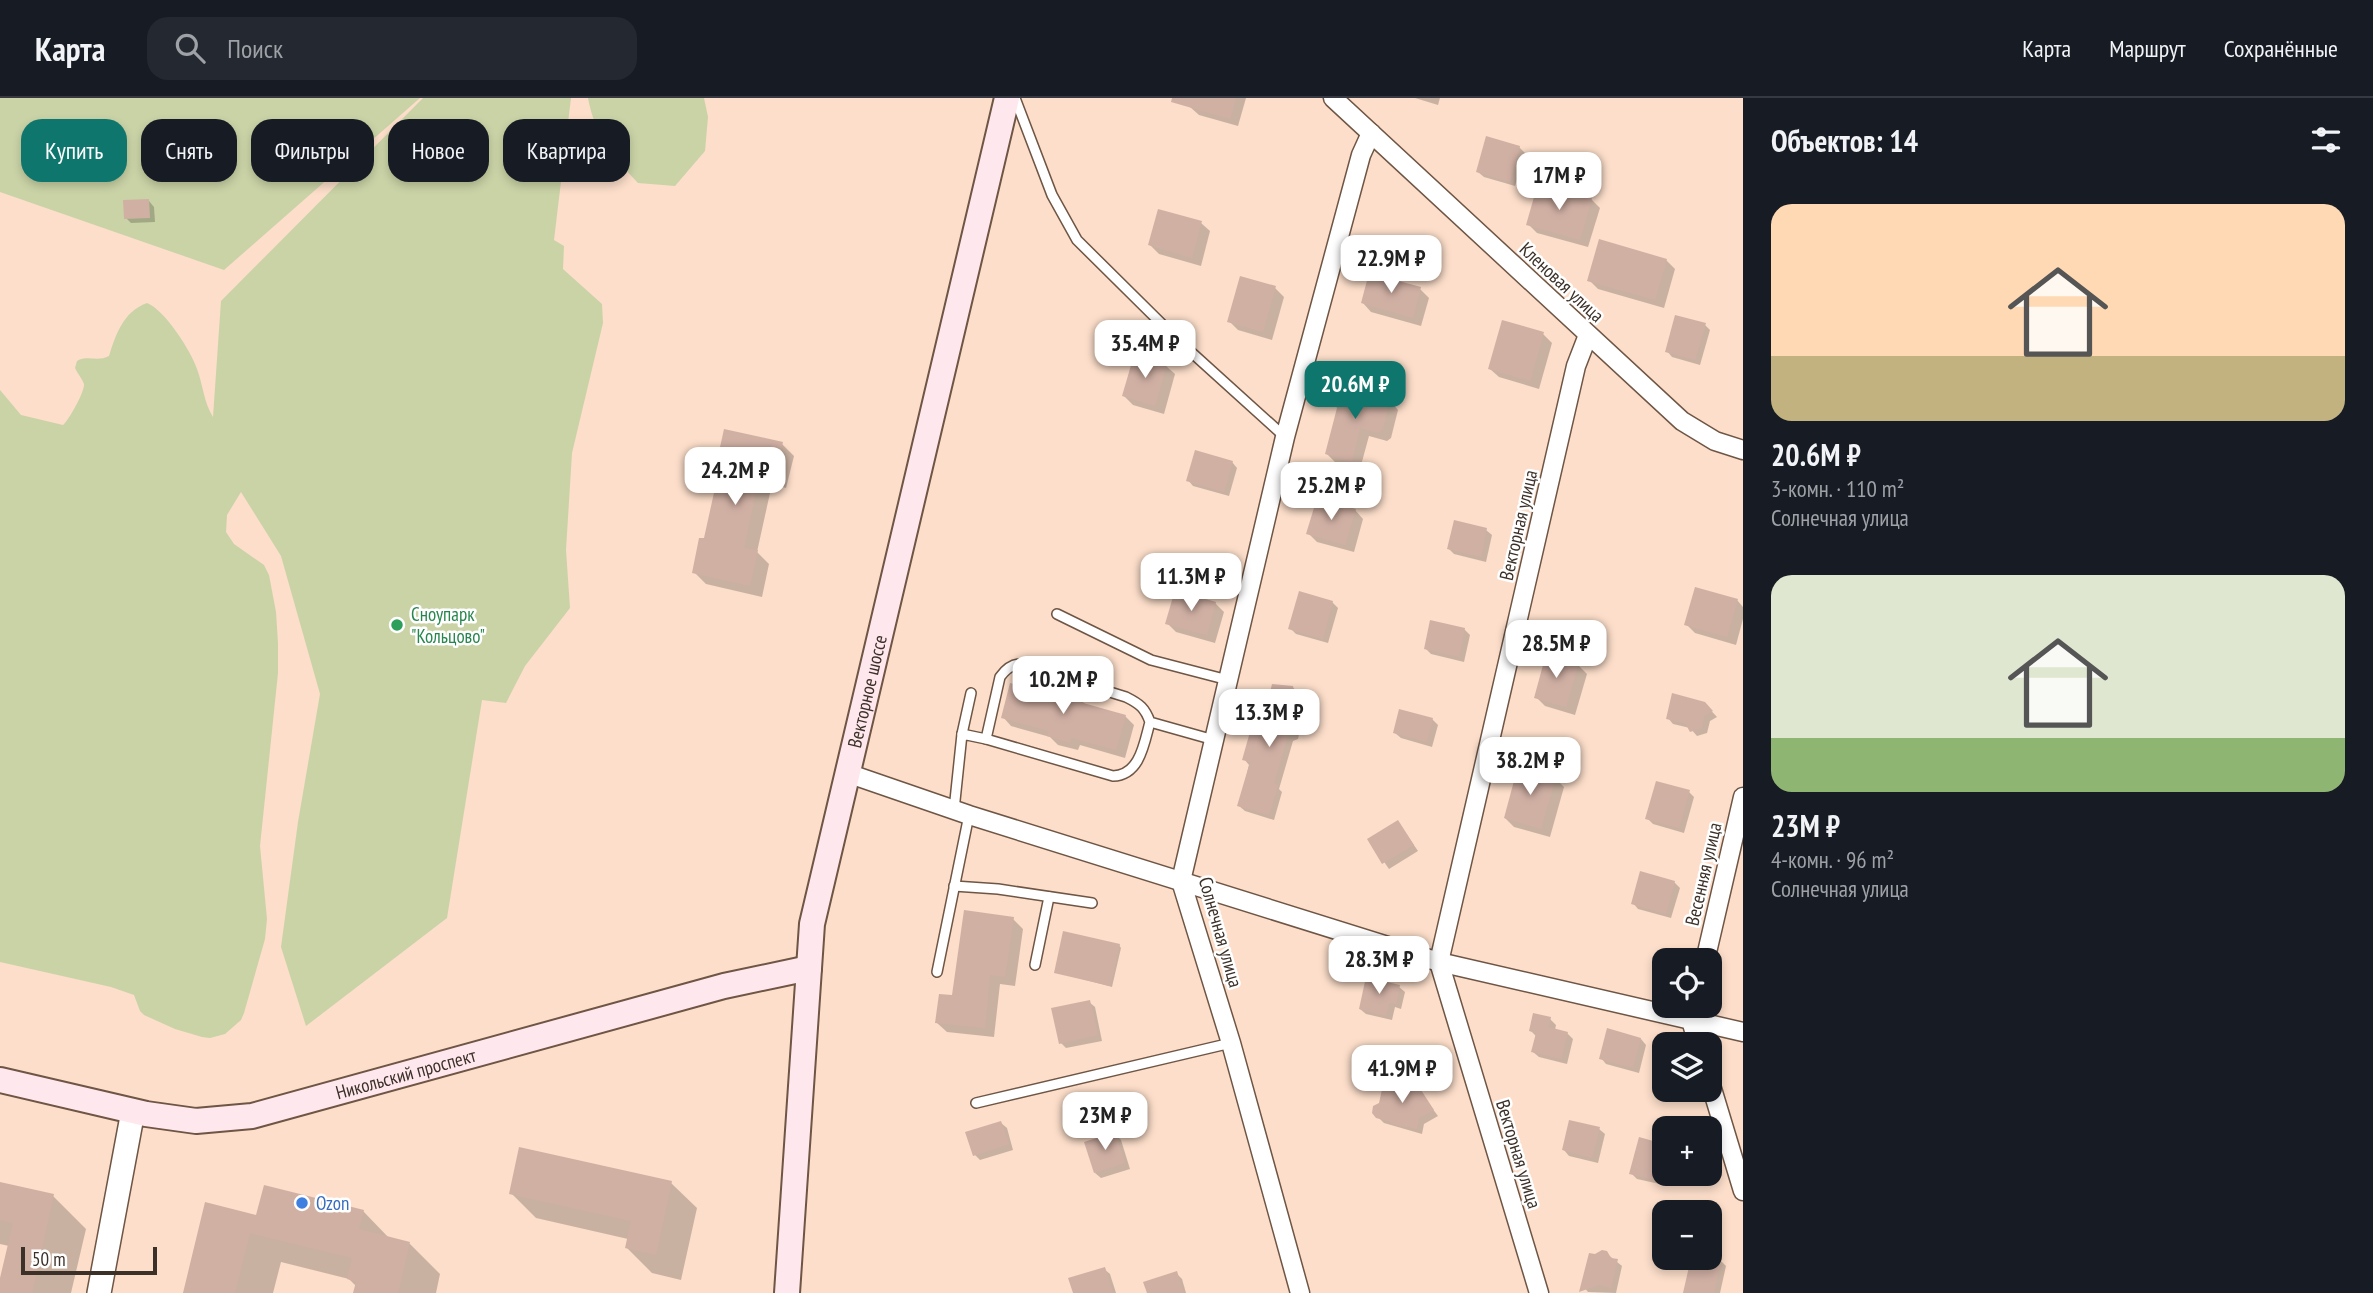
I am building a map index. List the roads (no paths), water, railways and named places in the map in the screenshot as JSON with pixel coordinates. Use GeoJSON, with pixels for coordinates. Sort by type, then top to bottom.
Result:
{"type":"FeatureCollection","features":[{"type":"Feature","properties":{"kind":"main road","name":"Векторное шоссе"},"geometry":{"type":"LineString","coordinates":[[787,1293],[812,924],[1007,98]]}},
{"type":"Feature","properties":{"kind":"main road","name":"Никольский проспект"},"geometry":{"type":"LineString","coordinates":[[0,1080],[133,1111],[196,1121],[252,1116],[724,986],[809,968]]}},
{"type":"Feature","properties":{"kind":"street","name":"Кленовая улица"},"geometry":{"type":"LineString","coordinates":[[1333,98],[1682,421],[1715,441],[1743,450]]}},
{"type":"Feature","properties":{"kind":"street","name":"Солнечная улица"},"geometry":{"type":"LineString","coordinates":[[1300,1293],[1231,1043],[1181,881],[1285,437],[1361,155],[1371,133]]}},
{"type":"Feature","properties":{"kind":"street","name":"Векторная улица"},"geometry":{"type":"LineString","coordinates":[[1539,1293],[1439,962],[1576,366],[1588,335]]}},
{"type":"Feature","properties":{"kind":"street"},"geometry":{"type":"LineString","coordinates":[[847,772],[961,812],[1439,962],[1652,1005]]}},
{"type":"Feature","properties":{"kind":"street","name":"Весенняя улица"},"geometry":{"type":"LineString","coordinates":[[1708,948],[1743,797]]}},
{"type":"Feature","properties":{"kind":"street"},"geometry":{"type":"LineString","coordinates":[[1706,1018],[1743,1032]]}},
{"type":"Feature","properties":{"kind":"street"},"geometry":{"type":"LineString","coordinates":[[1716,1102],[1743,1191]]}},
{"type":"Feature","properties":{"kind":"street"},"geometry":{"type":"LineString","coordinates":[[99,1293],[133,1111]]}},
{"type":"Feature","properties":{"kind":"lane"},"geometry":{"type":"LineString","coordinates":[[1014,98],[1052,195],[1077,240],[1180,342],[1285,437]]}},
{"type":"Feature","properties":{"kind":"lane"},"geometry":{"type":"LineString","coordinates":[[1058,614],[1151,660],[1228,680]]}},
{"type":"Feature","properties":{"kind":"lane"},"geometry":{"type":"LineString","coordinates":[[962,734],[1102,773],[1122,776],[1138,761],[1150,722],[1146,709],[1126,697],[1019,664],[1013,665],[1000,677],[986,739]]}},
{"type":"Feature","properties":{"kind":"lane"},"geometry":{"type":"LineString","coordinates":[[937,972],[954,886],[961,812],[962,734],[971,693]]}},
{"type":"Feature","properties":{"kind":"lane"},"geometry":{"type":"LineString","coordinates":[[1150,722],[1214,740]]}},
{"type":"Feature","properties":{"kind":"lane"},"geometry":{"type":"LineString","coordinates":[[954,886],[998,889],[1092,904]]}},
{"type":"Feature","properties":{"kind":"lane"},"geometry":{"type":"LineString","coordinates":[[1035,965],[1049,897]]}},
{"type":"Feature","properties":{"kind":"lane"},"geometry":{"type":"LineString","coordinates":[[976,1103],[1231,1043]]}},
{"type":"Feature","properties":{"kind":"place","name":"Сноупарк \"Кольцово\""},"geometry":{"type":"Point","coordinates":[397,625]}},
{"type":"Feature","properties":{"kind":"place","name":"Ozon"},"geometry":{"type":"Point","coordinates":[302,1203]}}]}
